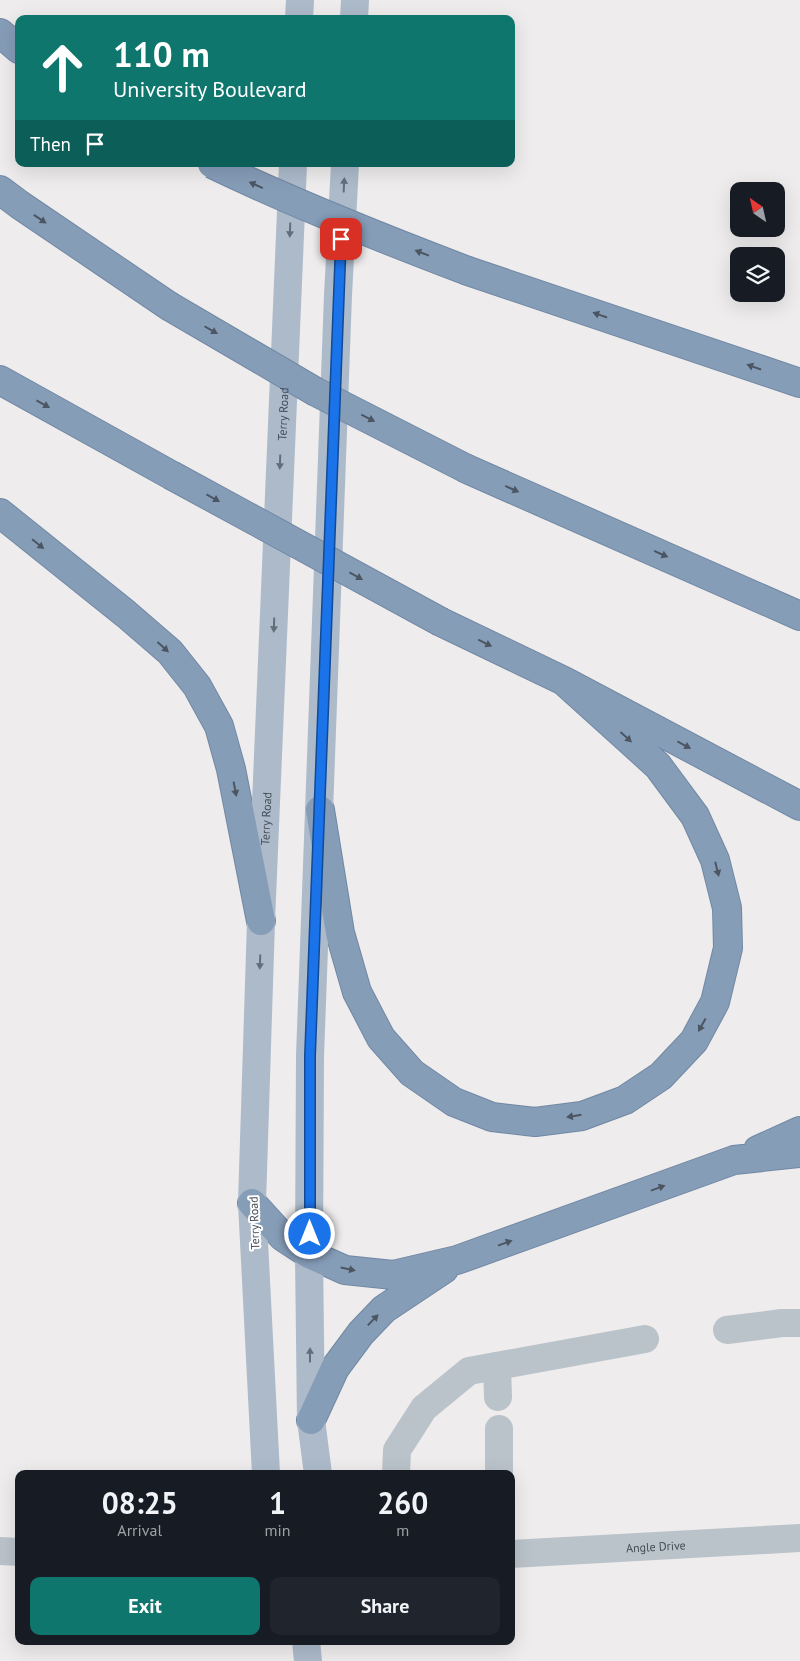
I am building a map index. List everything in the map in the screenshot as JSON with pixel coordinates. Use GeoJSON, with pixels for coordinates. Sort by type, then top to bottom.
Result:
{"type":"FeatureCollection","features":[{"type":"Feature","properties":{"kind":"highway"},"geometry":{"type":"LineString","coordinates":[[0,32],[15,45]]}},
{"type":"Feature","properties":{"kind":"highway"},"geometry":{"type":"LineString","coordinates":[[0,46],[15,56]]}},
{"type":"Feature","properties":{"kind":"highway"},"geometry":{"type":"LineString","coordinates":[[218,167],[363,230],[468,271],[800,383]]}},
{"type":"Feature","properties":{"kind":"highway"},"geometry":{"type":"LineString","coordinates":[[0,190],[169,306],[316,392],[468,469],[800,616]]}},
{"type":"Feature","properties":{"kind":"highway"},"geometry":{"type":"LineString","coordinates":[[0,380],[170,475],[441,622],[564,681],[800,806]]}},
{"type":"Feature","properties":{"kind":"highway"},"geometry":{"type":"LineString","coordinates":[[0,513],[134,620],[170,652],[197,686],[219,726],[231,769],[262,921]]}},
{"type":"Feature","properties":{"kind":"highway"},"geometry":{"type":"LineString","coordinates":[[320,810],[340,933],[357,992],[381,1038],[412,1074],[454,1102],[492,1117],[535,1122],[582,1116],[625,1100],[661,1076],[694,1041],[715,1002],[728,948],[727,908],[715,860],[695,816],[658,766],[564,681]]}},
{"type":"Feature","properties":{"kind":"highway"},"geometry":{"type":"LineString","coordinates":[[252,1203],[284,1237],[309,1254],[345,1270],[393,1275],[457,1260],[734,1160],[800,1131]]}},
{"type":"Feature","properties":{"kind":"highway"},"geometry":{"type":"LineString","coordinates":[[734,1160],[800,1153]]}},
{"type":"Feature","properties":{"kind":"highway"},"geometry":{"type":"LineString","coordinates":[[311,1420],[335,1368],[361,1333],[384,1309],[457,1260]]}},
{"type":"Feature","properties":{"kind":"main road"},"geometry":{"type":"LineString","coordinates":[[299,15],[300,0]]}},
{"type":"Feature","properties":{"kind":"main road"},"geometry":{"type":"LineString","coordinates":[[354,15],[355,0]]}},
{"type":"Feature","properties":{"kind":"main road","name":"Terry Road"},"geometry":{"type":"LineString","coordinates":[[266,1470],[252,1203],[293,167]]}},
{"type":"Feature","properties":{"kind":"main road"},"geometry":{"type":"LineString","coordinates":[[317,1470],[311,1420],[309,1254],[310,1056],[338,295],[345,167]]}},
{"type":"Feature","properties":{"kind":"main road"},"geometry":{"type":"LineString","coordinates":[[306,1645],[308,1661]]}},
{"type":"Feature","properties":{"kind":"street"},"geometry":{"type":"LineString","coordinates":[[727,1330],[782,1323],[800,1323]]}},
{"type":"Feature","properties":{"kind":"street"},"geometry":{"type":"LineString","coordinates":[[396,1470],[397,1450],[424,1408],[469,1371],[645,1339]]}},
{"type":"Feature","properties":{"kind":"street"},"geometry":{"type":"LineString","coordinates":[[497,1366],[498,1397]]}},
{"type":"Feature","properties":{"kind":"street"},"geometry":{"type":"LineString","coordinates":[[499,1430],[499,1470]]}},
{"type":"Feature","properties":{"kind":"street","name":"Angle Drive"},"geometry":{"type":"LineString","coordinates":[[515,1554],[800,1538]]}},
{"type":"Feature","properties":{"kind":"street"},"geometry":{"type":"LineString","coordinates":[[0,1551],[15,1552]]}},
{"type":"Feature","properties":{"kind":"route"},"geometry":{"type":"LineString","coordinates":[[310,1234],[310,1056],[341,239]]}}]}
